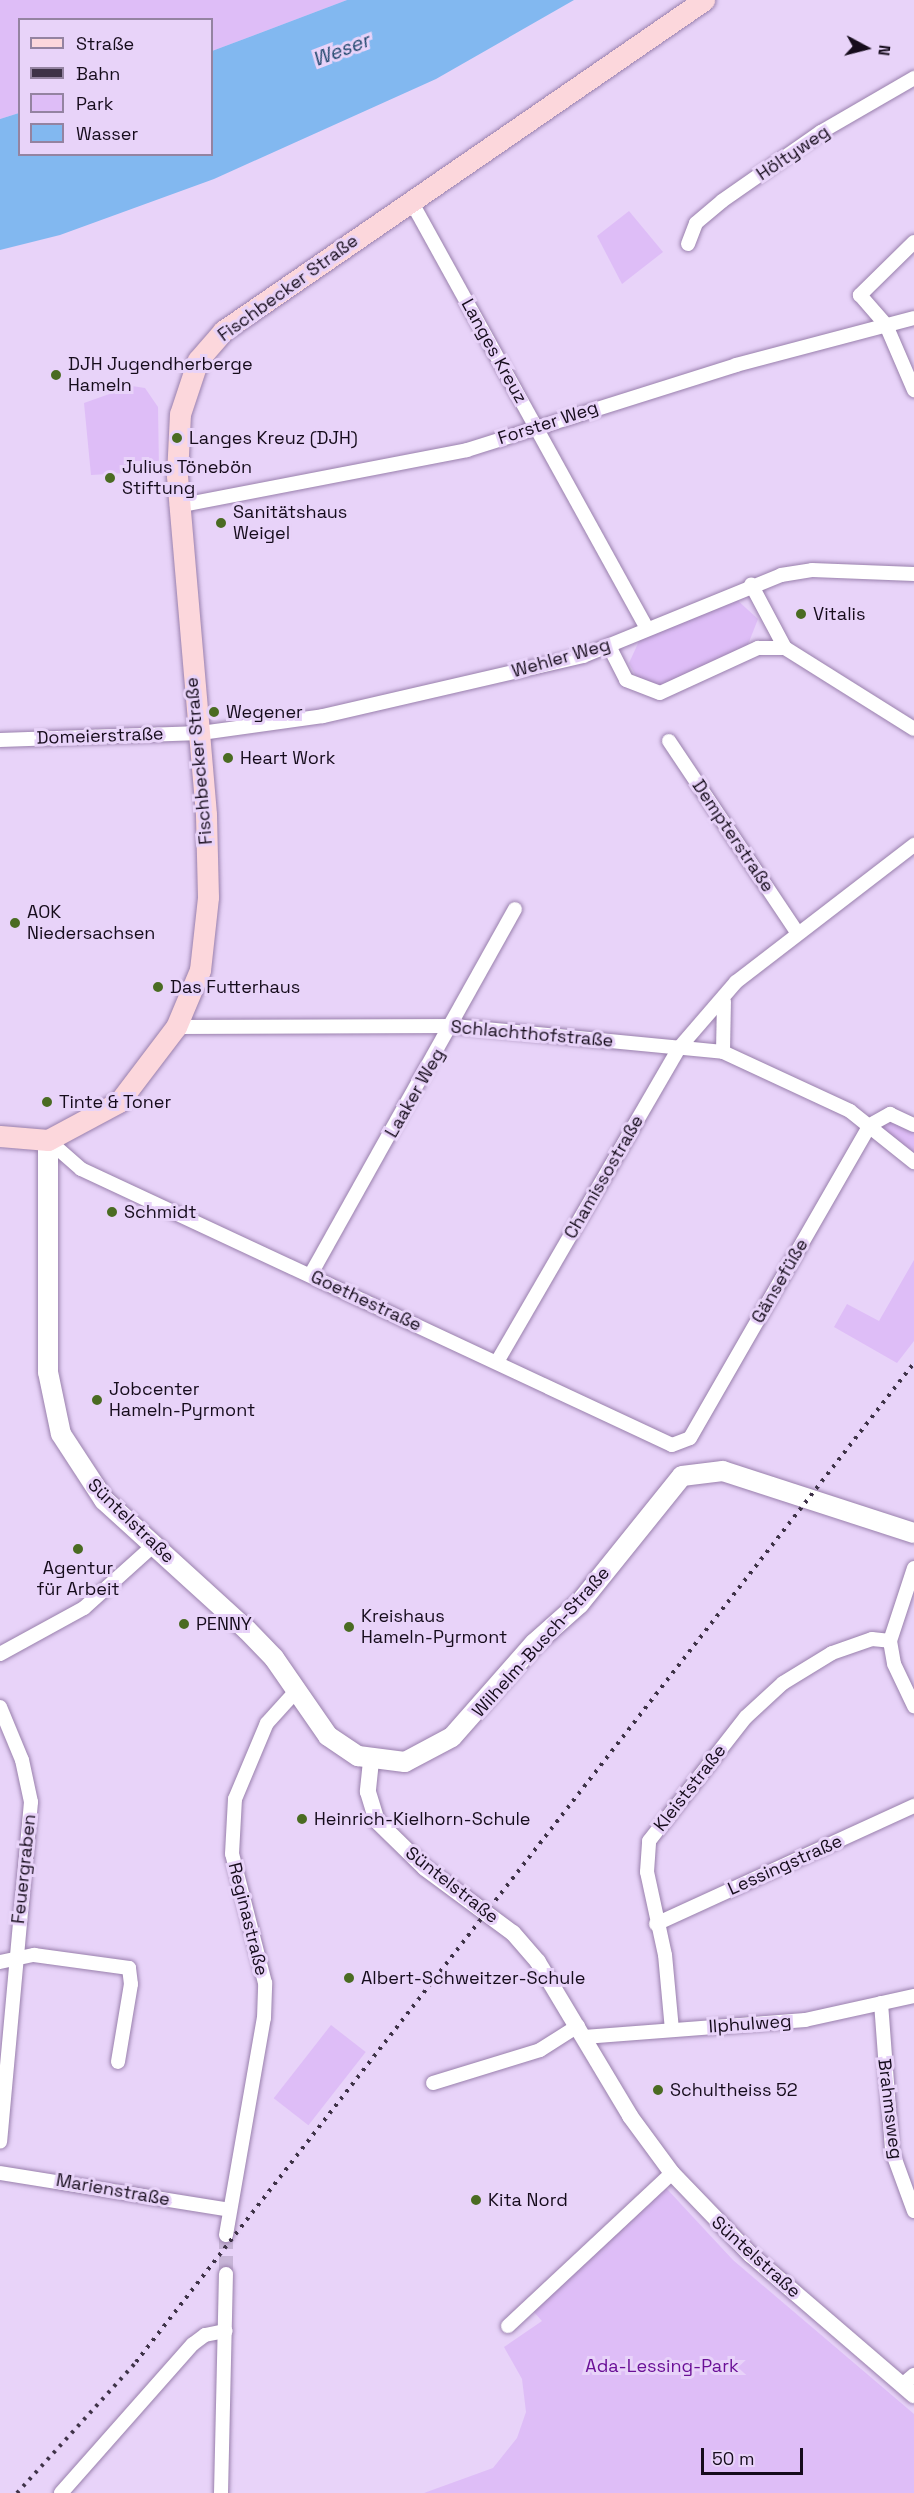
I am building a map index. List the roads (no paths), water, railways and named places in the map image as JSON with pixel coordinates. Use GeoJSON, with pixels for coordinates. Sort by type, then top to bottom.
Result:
{"type":"FeatureCollection","features":[{"type":"Feature","properties":{"kind":"main road","name":"Fischbecker Straße"},"geometry":{"type":"LineString","coordinates":[[48,1140],[119,1102],[176,1027],[200,970],[208,897],[201,733],[177,506],[180,414],[198,360],[223,331],[704,0]]}},
{"type":"Feature","properties":{"kind":"main road"},"geometry":{"type":"LineString","coordinates":[[0,1136],[48,1140]]}},
{"type":"Feature","properties":{"kind":"main road","name":"Süntelstraße"},"geometry":{"type":"LineString","coordinates":[[48,1140],[52,1410],[80,1469],[154,1545],[247,1630],[297,1690],[328,1736],[371,1761]]}},
{"type":"Feature","properties":{"kind":"main road","name":"Wilhelm-Busch-Straße"},"geometry":{"type":"LineString","coordinates":[[371,1761],[405,1762],[452,1737],[535,1643],[579,1604],[682,1476],[723,1471],[827,1508],[914,1533]]}},
{"type":"Feature","properties":{"kind":"street","name":"Höltyweg"},"geometry":{"type":"LineString","coordinates":[[688,244],[696,223],[722,201],[822,132],[914,78]]}},
{"type":"Feature","properties":{"kind":"street","name":"Langes Kreuz"},"geometry":{"type":"LineString","coordinates":[[411,201],[647,628]]}},
{"type":"Feature","properties":{"kind":"street"},"geometry":{"type":"LineString","coordinates":[[914,242],[860,295],[886,325],[914,390]]}},
{"type":"Feature","properties":{"kind":"street","name":"Forster Weg"},"geometry":{"type":"LineString","coordinates":[[177,506],[395,467],[467,450],[535,426],[914,318]]}},
{"type":"Feature","properties":{"kind":"street","name":"Wehler Weg"},"geometry":{"type":"LineString","coordinates":[[201,733],[329,715],[609,646],[751,584],[812,570],[914,574]]}},
{"type":"Feature","properties":{"kind":"street"},"geometry":{"type":"LineString","coordinates":[[751,584],[785,648],[914,729]]}},
{"type":"Feature","properties":{"kind":"street"},"geometry":{"type":"LineString","coordinates":[[609,646],[626,680],[643,689],[660,693],[758,648],[785,648]]}},
{"type":"Feature","properties":{"kind":"street","name":"Domeierstraße"},"geometry":{"type":"LineString","coordinates":[[0,740],[201,733]]}},
{"type":"Feature","properties":{"kind":"street","name":"Dempterstraße"},"geometry":{"type":"LineString","coordinates":[[669,741],[796,931]]}},
{"type":"Feature","properties":{"kind":"street","name":"Chamissostraße"},"geometry":{"type":"LineString","coordinates":[[497,1362],[679,1048],[724,1002],[736,982],[796,931],[914,845]]}},
{"type":"Feature","properties":{"kind":"street","name":"Laaker Weg"},"geometry":{"type":"LineString","coordinates":[[311,1274],[454,1026],[515,909]]}},
{"type":"Feature","properties":{"kind":"street"},"geometry":{"type":"LineString","coordinates":[[723,1052],[724,1002]]}},
{"type":"Feature","properties":{"kind":"street","name":"Schlachthofstraße"},"geometry":{"type":"LineString","coordinates":[[176,1027],[198,1031],[454,1026],[723,1052],[784,1076],[870,1125],[879,1138],[914,1162]]}},
{"type":"Feature","properties":{"kind":"street"},"geometry":{"type":"LineString","coordinates":[[870,1125],[890,1114],[914,1125]]}},
{"type":"Feature","properties":{"kind":"street","name":"Gänsefüße"},"geometry":{"type":"LineString","coordinates":[[690,1438],[870,1125]]}},
{"type":"Feature","properties":{"kind":"street","name":"Goethestraße"},"geometry":{"type":"LineString","coordinates":[[48,1140],[81,1169],[311,1274],[672,1445],[690,1438]]}},
{"type":"Feature","properties":{"kind":"street"},"geometry":{"type":"LineString","coordinates":[[0,1654],[84,1608],[154,1545]]}},
{"type":"Feature","properties":{"kind":"street"},"geometry":{"type":"LineString","coordinates":[[914,1568],[890,1641],[894,1664],[914,1706]]}},
{"type":"Feature","properties":{"kind":"street","name":"Kleiststraße"},"geometry":{"type":"LineString","coordinates":[[672,2030],[647,1872],[649,1841],[746,1717],[783,1683],[832,1653],[872,1639],[890,1641]]}},
{"type":"Feature","properties":{"kind":"street","name":"Reginastraße"},"geometry":{"type":"LineString","coordinates":[[226,2235],[226,2210],[264,2018],[265,1983],[232,1854],[235,1799],[267,1723],[297,1690]]}},
{"type":"Feature","properties":{"kind":"street","name":"Feuergraben"},"geometry":{"type":"LineString","coordinates":[[0,1707],[22,1760],[30,1802],[7,1962],[0,2142]]}},
{"type":"Feature","properties":{"kind":"street","name":"Süntelstraße"},"geometry":{"type":"LineString","coordinates":[[371,1761],[368,1792],[377,1821],[425,1868],[513,1932],[581,2031],[672,2173],[751,2255],[910,2385]]}},
{"type":"Feature","properties":{"kind":"street","name":"Lessingstraße"},"geometry":{"type":"LineString","coordinates":[[656,1924],[914,1806]]}},
{"type":"Feature","properties":{"kind":"street"},"geometry":{"type":"LineString","coordinates":[[7,1962],[34,1955],[129,1968],[131,1984],[118,2062]]}},
{"type":"Feature","properties":{"kind":"street","name":"Ilphulweg"},"geometry":{"type":"LineString","coordinates":[[581,2031],[672,2030],[805,2020],[914,1996]]}},
{"type":"Feature","properties":{"kind":"street","name":"Brahmsweg"},"geometry":{"type":"LineString","coordinates":[[881,2003],[892,2151],[914,2211]]}},
{"type":"Feature","properties":{"kind":"street"},"geometry":{"type":"LineString","coordinates":[[433,2084],[540,2050],[581,2031]]}},
{"type":"Feature","properties":{"kind":"street","name":"Marienstraße"},"geometry":{"type":"LineString","coordinates":[[0,2173],[226,2210]]}},
{"type":"Feature","properties":{"kind":"street"},"geometry":{"type":"LineString","coordinates":[[508,2326],[672,2173]]}},
{"type":"Feature","properties":{"kind":"street"},"geometry":{"type":"LineString","coordinates":[[221,2493],[226,2274]]}},
{"type":"Feature","properties":{"kind":"street"},"geometry":{"type":"LineString","coordinates":[[61,2493],[193,2344],[205,2335],[226,2331]]}},
{"type":"Feature","properties":{"kind":"water","name":"Weser"},"geometry":{"type":"Polygon","coordinates":[[[347,0],[574,0],[436,79],[214,179],[60,235],[0,250],[0,119],[18,113],[18,156],[213,156],[213,51],[347,0]]]}},
{"type":"Feature","properties":{"kind":"tunnel"},"geometry":{"type":"LineString","coordinates":[[226,2235],[226,2274]]}},
{"type":"Feature","properties":{"kind":"railway"},"geometry":{"type":"LineString","coordinates":[[17,2493],[136,2362],[914,1363]]}},
{"type":"Feature","properties":{"kind":"place","name":"DJH Jugendherberge Hameln"},"geometry":{"type":"Point","coordinates":[56,375]}},
{"type":"Feature","properties":{"kind":"place","name":"Langes Kreuz (DJH)"},"geometry":{"type":"Point","coordinates":[177,438]}},
{"type":"Feature","properties":{"kind":"place","name":"Julius Tönebön Stiftung"},"geometry":{"type":"Point","coordinates":[110,478]}},
{"type":"Feature","properties":{"kind":"place","name":"Sanitätshaus Weigel"},"geometry":{"type":"Point","coordinates":[221,523]}},
{"type":"Feature","properties":{"kind":"place","name":"Vitalis"},"geometry":{"type":"Point","coordinates":[801,614]}},
{"type":"Feature","properties":{"kind":"place","name":"Wegener"},"geometry":{"type":"Point","coordinates":[214,712]}},
{"type":"Feature","properties":{"kind":"place","name":"Heart Work"},"geometry":{"type":"Point","coordinates":[228,758]}},
{"type":"Feature","properties":{"kind":"place","name":"AOK Niedersachsen"},"geometry":{"type":"Point","coordinates":[15,923]}},
{"type":"Feature","properties":{"kind":"place","name":"Das Futterhaus"},"geometry":{"type":"Point","coordinates":[158,987]}},
{"type":"Feature","properties":{"kind":"place","name":"Tinte & Toner"},"geometry":{"type":"Point","coordinates":[47,1102]}},
{"type":"Feature","properties":{"kind":"place","name":"Schmidt"},"geometry":{"type":"Point","coordinates":[112,1212]}},
{"type":"Feature","properties":{"kind":"place","name":"Jobcenter Hameln-Pyrmont"},"geometry":{"type":"Point","coordinates":[97,1400]}},
{"type":"Feature","properties":{"kind":"place","name":"Agentur für Arbeit"},"geometry":{"type":"Point","coordinates":[78,1549]}},
{"type":"Feature","properties":{"kind":"place","name":"PENNY"},"geometry":{"type":"Point","coordinates":[184,1624]}},
{"type":"Feature","properties":{"kind":"place","name":"Kreishaus Hameln-Pyrmont"},"geometry":{"type":"Point","coordinates":[349,1627]}},
{"type":"Feature","properties":{"kind":"place","name":"Heinrich-Kielhorn-Schule"},"geometry":{"type":"Point","coordinates":[302,1819]}},
{"type":"Feature","properties":{"kind":"place","name":"Albert-Schweitzer-Schule"},"geometry":{"type":"Point","coordinates":[349,1978]}},
{"type":"Feature","properties":{"kind":"place","name":"Schultheiss 52"},"geometry":{"type":"Point","coordinates":[658,2090]}},
{"type":"Feature","properties":{"kind":"place","name":"Kita Nord"},"geometry":{"type":"Point","coordinates":[476,2200]}},
{"type":"Feature","properties":{"kind":"park label","name":"Ada-Lessing-Park"},"geometry":{"type":"Point","coordinates":[662,2366]}}]}
